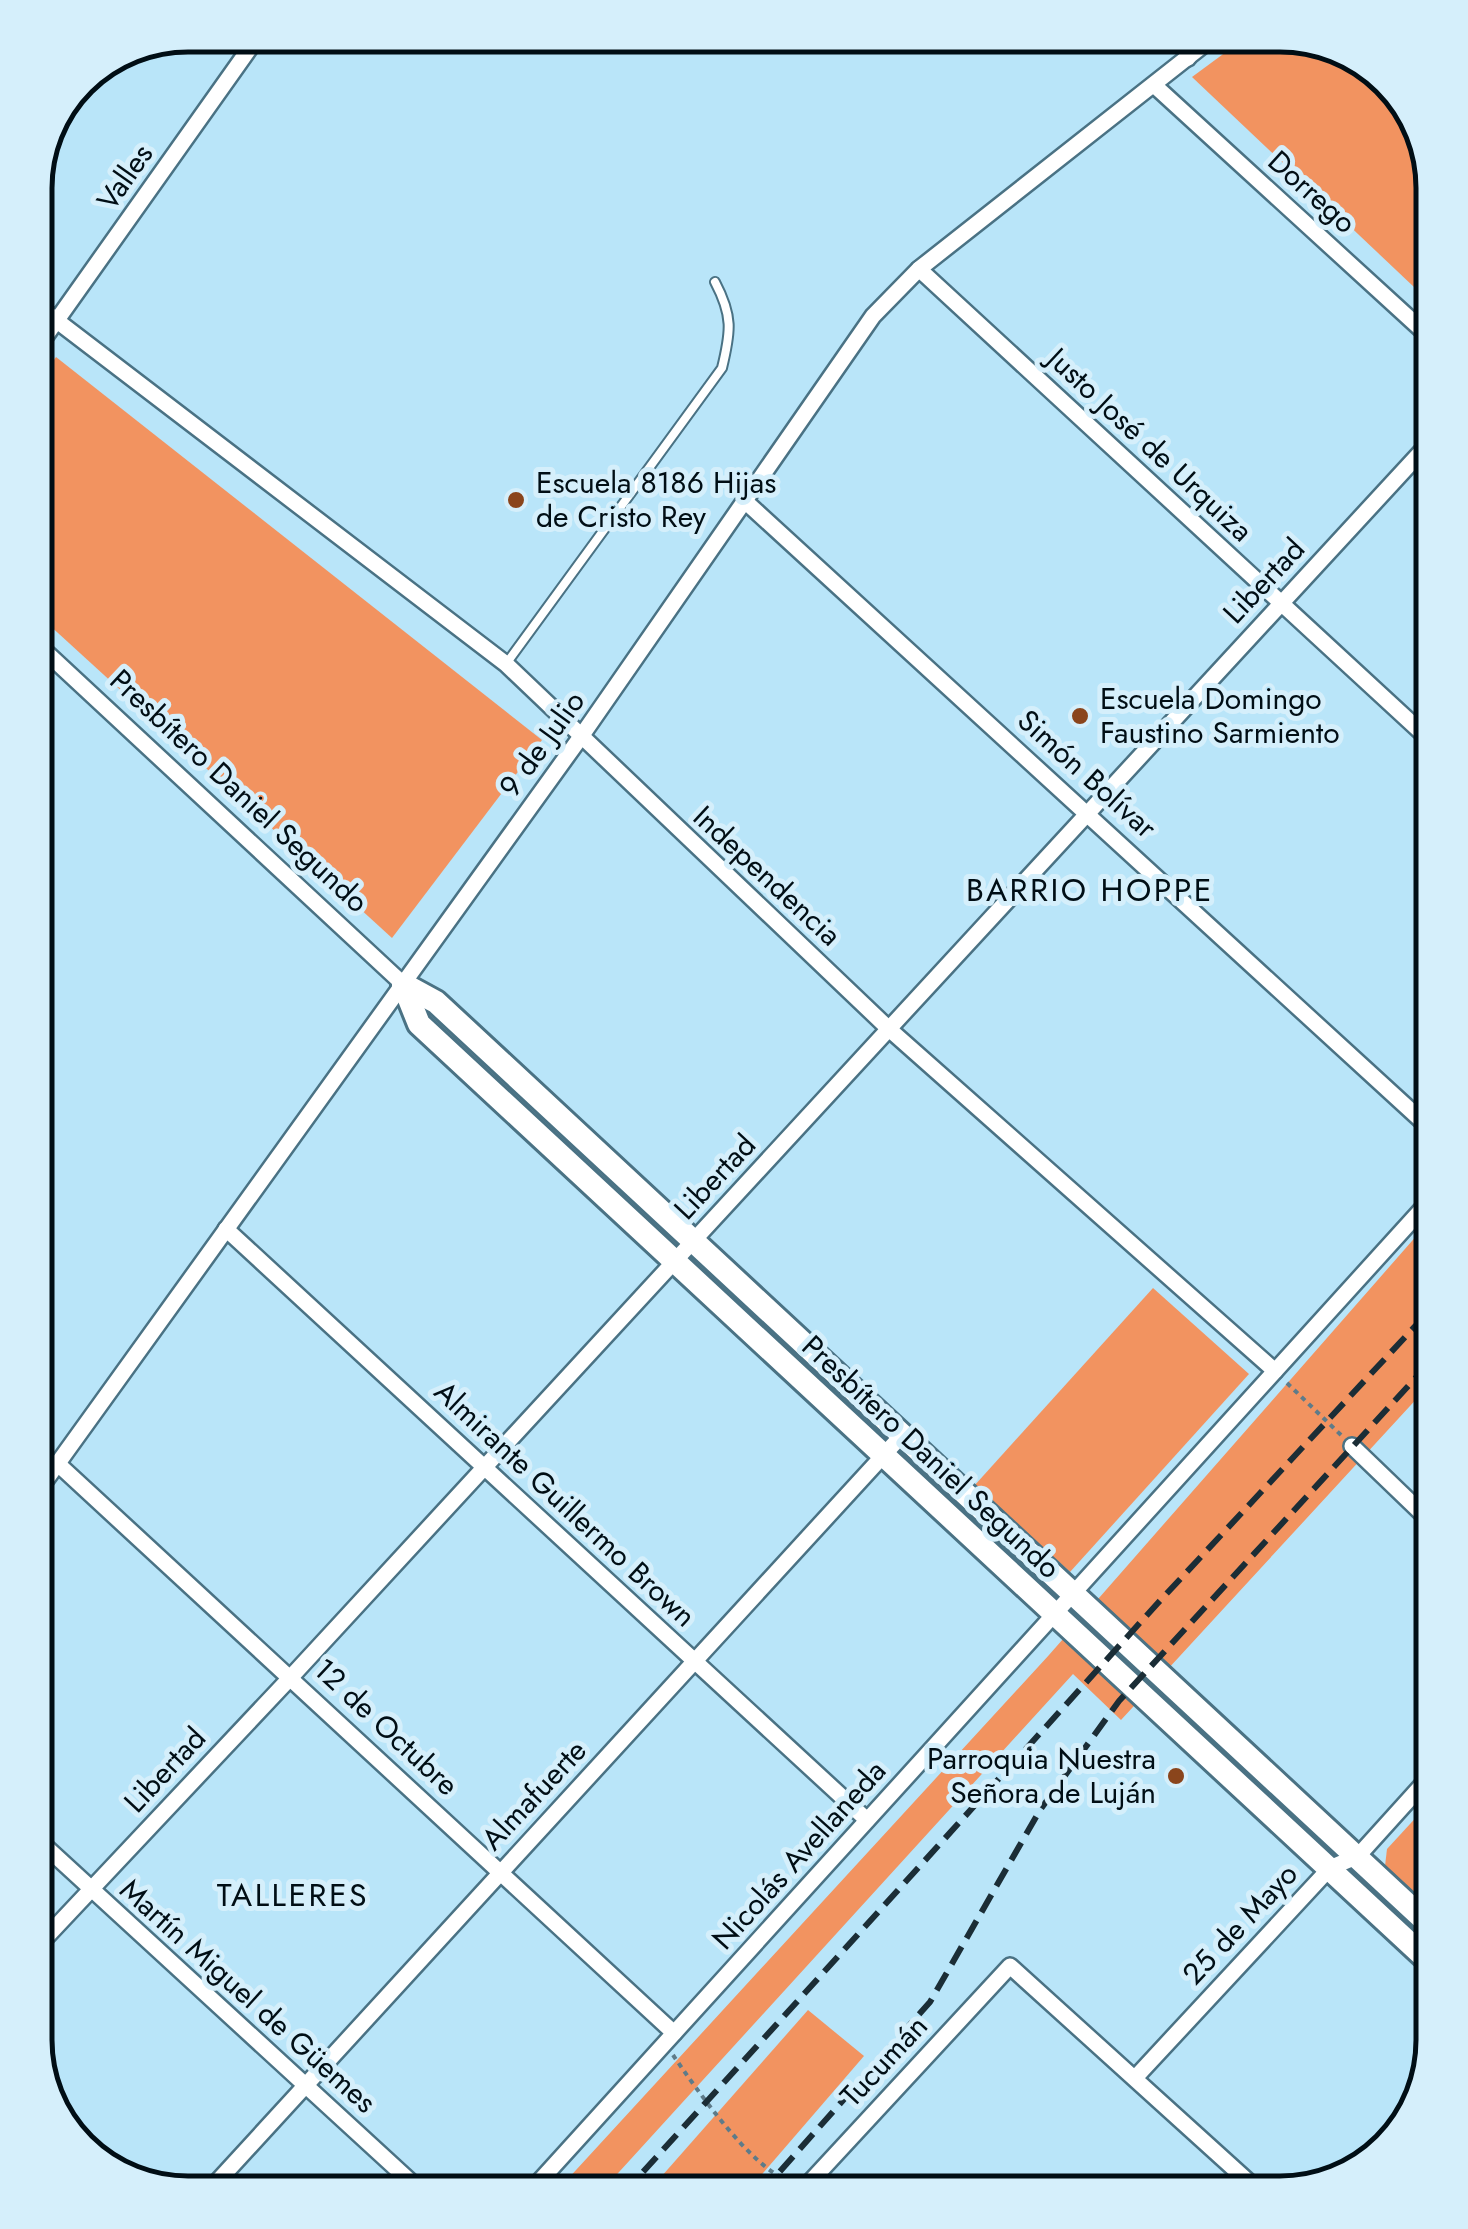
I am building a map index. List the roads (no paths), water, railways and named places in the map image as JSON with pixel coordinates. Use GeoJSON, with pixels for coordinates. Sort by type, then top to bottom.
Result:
{"type":"FeatureCollection","features":[{"type":"Feature","properties":{"kind":"main road","name":"Presbítero Daniel Segundo"},"geometry":{"type":"LineString","coordinates":[[403,984],[436,1002],[1416,1912]]}},
{"type":"Feature","properties":{"kind":"main road","name":"Presbítero Daniel Segundo"},"geometry":{"type":"LineString","coordinates":[[403,984],[419,1024],[1416,1948]]}},
{"type":"Feature","properties":{"kind":"street","name":"Valles"},"geometry":{"type":"LineString","coordinates":[[53,326],[244,52]]}},
{"type":"Feature","properties":{"kind":"street"},"geometry":{"type":"LineString","coordinates":[[1186,53],[1188,58]]}},
{"type":"Feature","properties":{"kind":"street","name":"9 de Julio"},"geometry":{"type":"LineString","coordinates":[[53,1471],[580,738],[873,316],[918,270],[1194,53]]}},
{"type":"Feature","properties":{"kind":"street","name":"Dorrego"},"geometry":{"type":"LineString","coordinates":[[1154,85],[1416,324]]}},
{"type":"Feature","properties":{"kind":"street","name":"Justo José de Urquiza"},"geometry":{"type":"LineString","coordinates":[[918,270],[1416,726]]}},
{"type":"Feature","properties":{"kind":"street","name":"Independencia"},"geometry":{"type":"LineString","coordinates":[[53,318],[506,664],[889,1028],[1275,1371]]}},
{"type":"Feature","properties":{"kind":"street","name":"Libertad"},"geometry":{"type":"LineString","coordinates":[[53,1930],[1090,814],[1416,456]]}},
{"type":"Feature","properties":{"kind":"street","name":"Simón Bolívar"},"geometry":{"type":"LineString","coordinates":[[746,502],[1416,1115]]}},
{"type":"Feature","properties":{"kind":"street","name":"Presbítero Daniel Segundo"},"geometry":{"type":"LineString","coordinates":[[53,659],[403,984]]}},
{"type":"Feature","properties":{"kind":"street","name":"Nicolás Avellaneda"},"geometry":{"type":"LineString","coordinates":[[544,2176],[1416,1217]]}},
{"type":"Feature","properties":{"kind":"street","name":"Almirante Guillermo Brown"},"geometry":{"type":"LineString","coordinates":[[226,1230],[867,1820]]}},
{"type":"Feature","properties":{"kind":"street","name":"Almafuerte"},"geometry":{"type":"LineString","coordinates":[[223,2176],[902,1434]]}},
{"type":"Feature","properties":{"kind":"street"},"geometry":{"type":"LineString","coordinates":[[1352,1446],[1416,1508]]}},
{"type":"Feature","properties":{"kind":"street","name":"12 de Octubre"},"geometry":{"type":"LineString","coordinates":[[58,1464],[501,1870],[669,2038]]}},
{"type":"Feature","properties":{"kind":"street","name":"25 de Mayo"},"geometry":{"type":"LineString","coordinates":[[1135,2078],[1330,1868],[1358,1856],[1416,1791]]}},
{"type":"Feature","properties":{"kind":"street","name":"Martín Miguel de Güemes"},"geometry":{"type":"LineString","coordinates":[[53,1854],[404,2176]]}},
{"type":"Feature","properties":{"kind":"street","name":"Tucumán"},"geometry":{"type":"LineString","coordinates":[[820,2176],[1010,1966],[1135,2078]]}},
{"type":"Feature","properties":{"kind":"street"},"geometry":{"type":"LineString","coordinates":[[1135,2078],[1242,2176]]}},
{"type":"Feature","properties":{"kind":"lane"},"geometry":{"type":"LineString","coordinates":[[506,664],[722,368],[730,309],[715,282]]}},
{"type":"Feature","properties":{"kind":"railway"},"geometry":{"type":"LineString","coordinates":[[639,2176],[1157,1604],[1416,1325]]}},
{"type":"Feature","properties":{"kind":"railway"},"geometry":{"type":"LineString","coordinates":[[776,2176],[930,2002],[1040,1810],[1119,1701],[1416,1378]]}},
{"type":"Feature","properties":{"kind":"place","name":"Escuela 8186 Hijas de Cristo Rey"},"geometry":{"type":"Point","coordinates":[516,500]}},
{"type":"Feature","properties":{"kind":"place","name":"Escuela Domingo Faustino Sarmiento"},"geometry":{"type":"Point","coordinates":[1080,716]}},
{"type":"Feature","properties":{"kind":"place","name":"Parroquia Nuestra Señora de Luján"},"geometry":{"type":"Point","coordinates":[1176,1776]}},
{"type":"Feature","properties":{"kind":"district","name":"BARRIO HOPPE"},"geometry":{"type":"Point","coordinates":[1090,890]}},
{"type":"Feature","properties":{"kind":"district","name":"TALLERES"},"geometry":{"type":"Point","coordinates":[293,1895]}}]}
